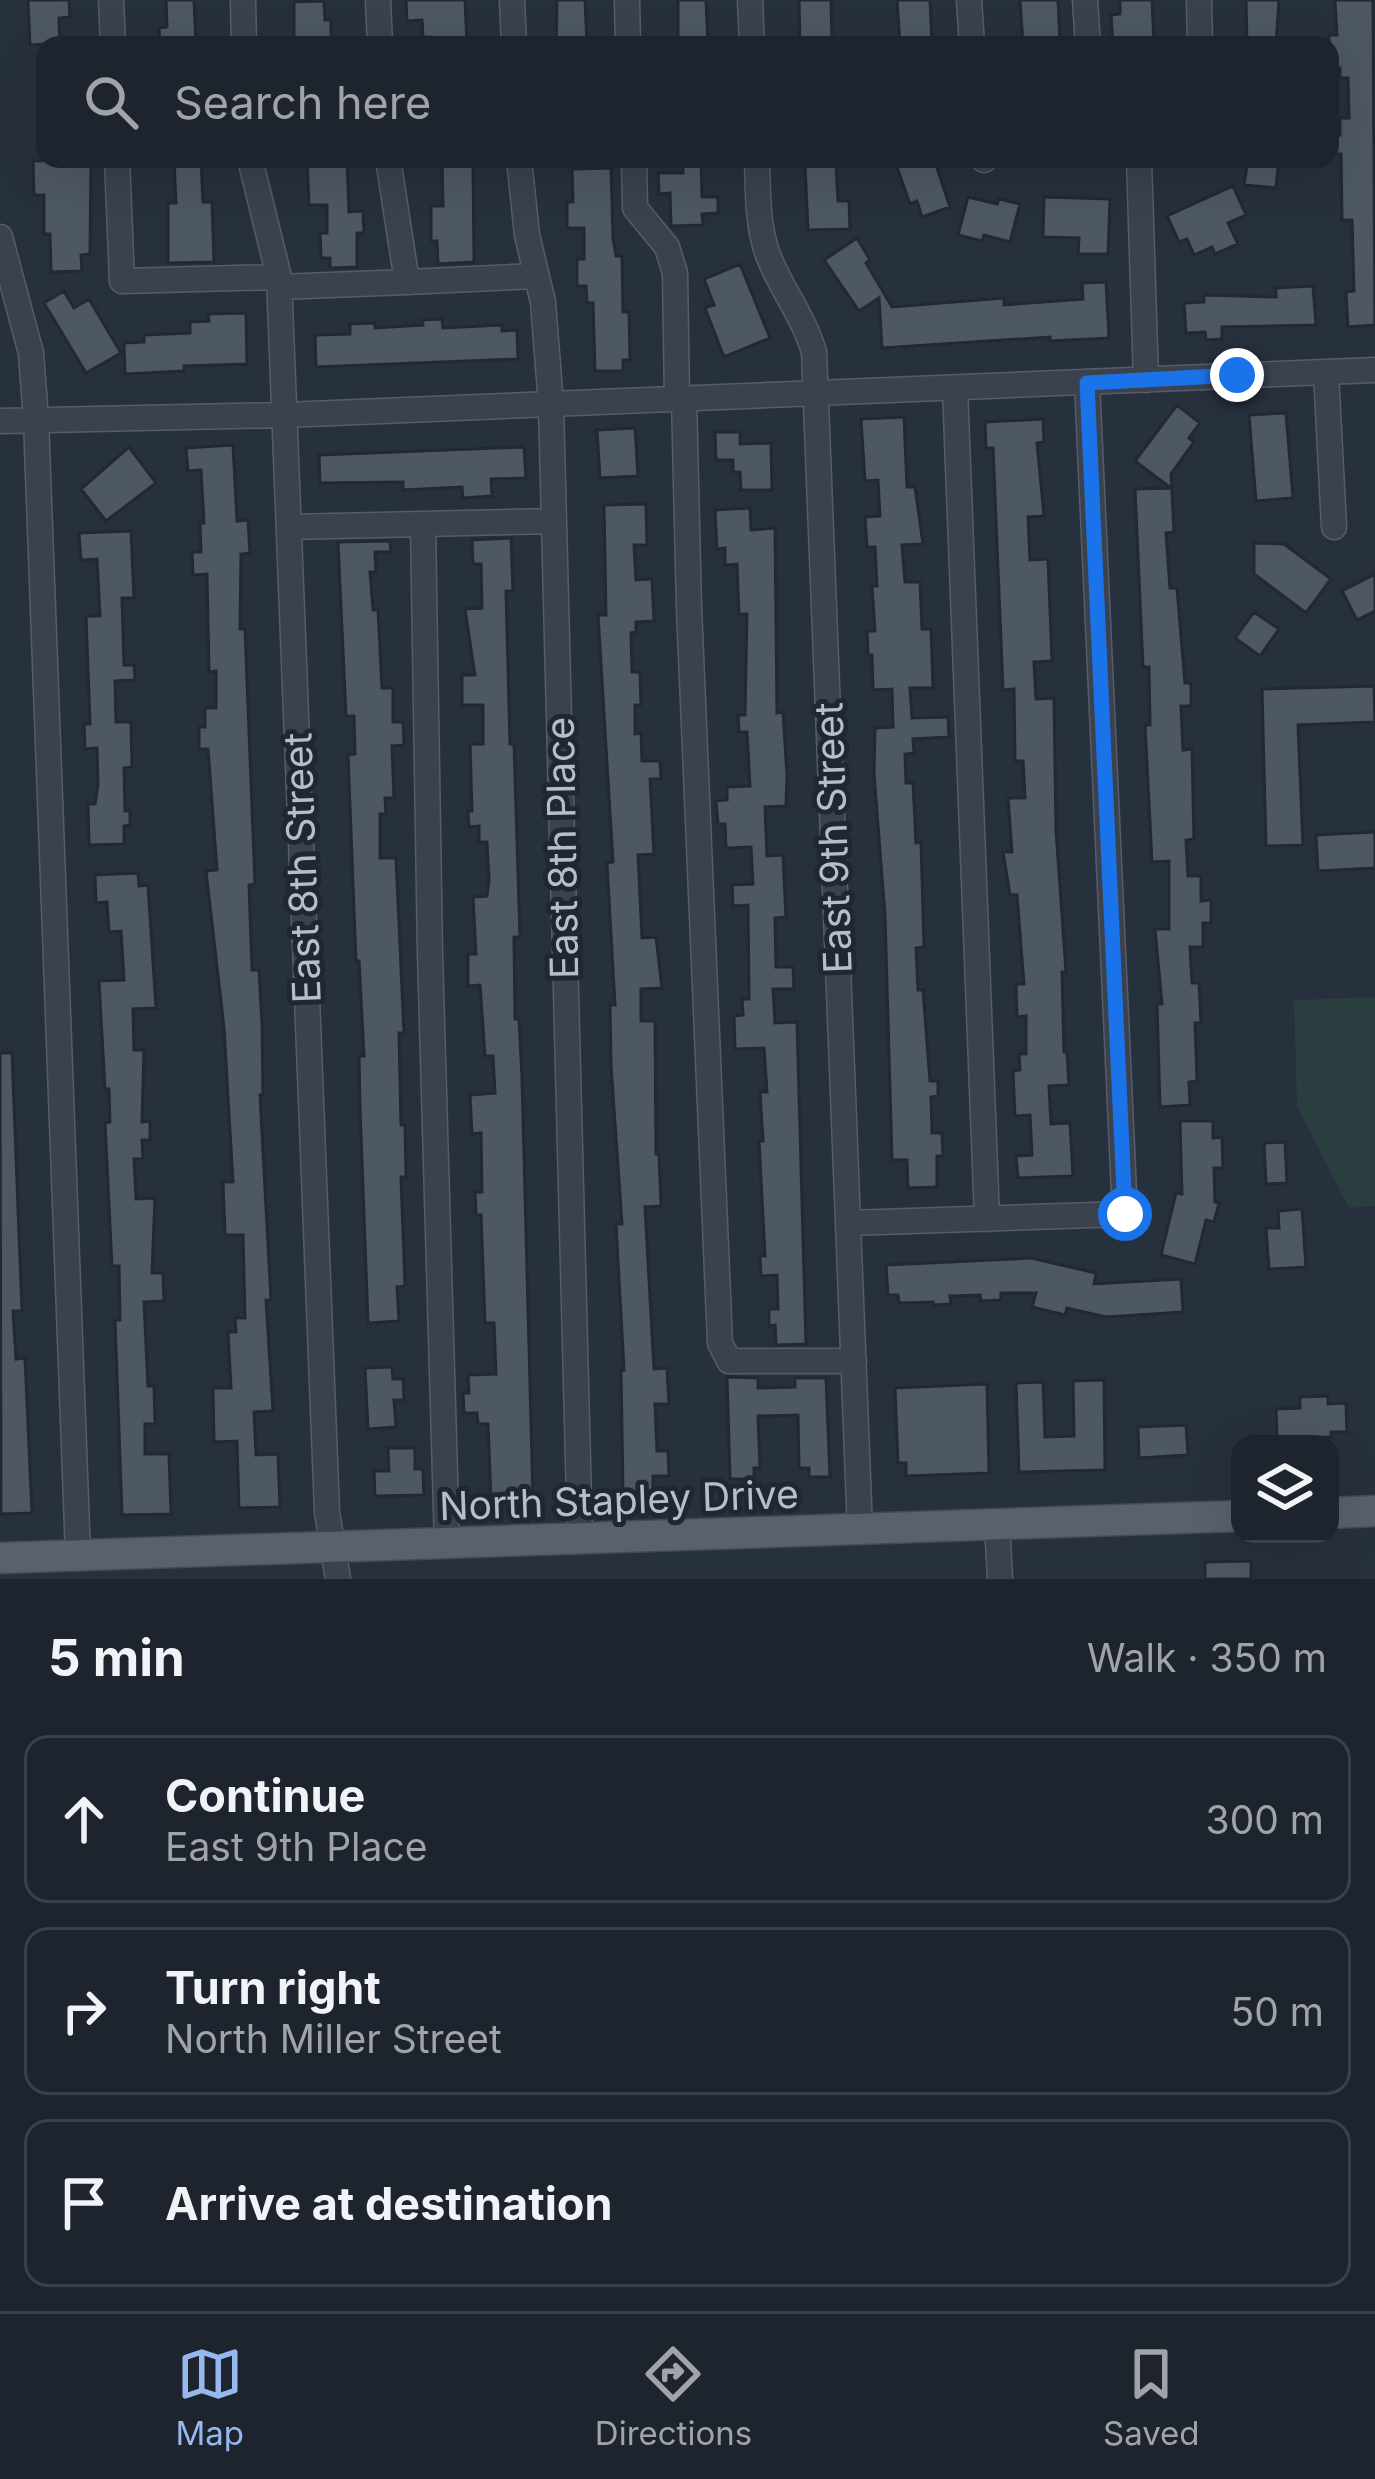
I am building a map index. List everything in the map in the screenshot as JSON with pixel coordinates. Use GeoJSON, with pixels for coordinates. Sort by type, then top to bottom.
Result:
{"type":"FeatureCollection","features":[{"type":"Feature","properties":{"kind":"main road"},"geometry":{"type":"LineString","coordinates":[[1339,1513],[1375,1511]]}},
{"type":"Feature","properties":{"kind":"main road","name":"North Stapley Drive"},"geometry":{"type":"LineString","coordinates":[[0,1558],[72,1563],[335,1563],[447,1545],[1231,1516]]}},
{"type":"Feature","properties":{"kind":"street"},"geometry":{"type":"LineString","coordinates":[[111,0],[112,36]]}},
{"type":"Feature","properties":{"kind":"street"},"geometry":{"type":"LineString","coordinates":[[243,0],[244,36]]}},
{"type":"Feature","properties":{"kind":"street"},"geometry":{"type":"LineString","coordinates":[[378,0],[380,36]]}},
{"type":"Feature","properties":{"kind":"street"},"geometry":{"type":"LineString","coordinates":[[512,0],[514,36]]}},
{"type":"Feature","properties":{"kind":"street"},"geometry":{"type":"LineString","coordinates":[[627,0],[628,36]]}},
{"type":"Feature","properties":{"kind":"street"},"geometry":{"type":"LineString","coordinates":[[750,0],[752,36]]}},
{"type":"Feature","properties":{"kind":"street"},"geometry":{"type":"LineString","coordinates":[[969,0],[971,36]]}},
{"type":"Feature","properties":{"kind":"street"},"geometry":{"type":"LineString","coordinates":[[1085,0],[1087,36]]}},
{"type":"Feature","properties":{"kind":"street"},"geometry":{"type":"LineString","coordinates":[[1198,0],[1200,36]]}},
{"type":"Feature","properties":{"kind":"street"},"geometry":{"type":"LineString","coordinates":[[117,168],[122,280],[407,282],[536,276]]}},
{"type":"Feature","properties":{"kind":"street","name":"East 8th Street"},"geometry":{"type":"LineString","coordinates":[[252,168],[279,282],[327,1512],[335,1563]]}},
{"type":"Feature","properties":{"kind":"street"},"geometry":{"type":"LineString","coordinates":[[389,168],[407,282]]}},
{"type":"Feature","properties":{"kind":"street","name":"East 8th Place"},"geometry":{"type":"LineString","coordinates":[[520,168],[526,235],[543,302],[550,405],[580,1540]]}},
{"type":"Feature","properties":{"kind":"street"},"geometry":{"type":"LineString","coordinates":[[634,168],[635,208],[667,247],[675,273],[720,1343],[728,1361],[854,1361]]}},
{"type":"Feature","properties":{"kind":"street","name":"East 9th Street"},"geometry":{"type":"LineString","coordinates":[[758,168],[769,258],[805,321],[814,352],[860,1530]]}},
{"type":"Feature","properties":{"kind":"street"},"geometry":{"type":"LineString","coordinates":[[1139,168],[1146,380]]}},
{"type":"Feature","properties":{"kind":"street"},"geometry":{"type":"LineString","coordinates":[[0,237],[7,287],[31,352],[36,420],[72,1563]]}},
{"type":"Feature","properties":{"kind":"street"},"geometry":{"type":"LineString","coordinates":[[0,421],[285,415],[1375,370]]}},
{"type":"Feature","properties":{"kind":"street"},"geometry":{"type":"LineString","coordinates":[[1326,372],[1334,527]]}},
{"type":"Feature","properties":{"kind":"street"},"geometry":{"type":"LineString","coordinates":[[849,1223],[1125,1214],[1087,383]]}},
{"type":"Feature","properties":{"kind":"street"},"geometry":{"type":"LineString","coordinates":[[955,388],[987,1219]]}},
{"type":"Feature","properties":{"kind":"street"},"geometry":{"type":"LineString","coordinates":[[289,526],[554,521]]}},
{"type":"Feature","properties":{"kind":"street"},"geometry":{"type":"LineString","coordinates":[[423,524],[447,1545]]}},
{"type":"Feature","properties":{"kind":"street"},"geometry":{"type":"LineString","coordinates":[[997,1524],[1000,1579]]}},
{"type":"Feature","properties":{"kind":"shaded area"},"geometry":{"type":"Polygon","coordinates":[[[1375,997],[1375,1206],[1349,1208],[1297,1106],[1294,1000],[1375,997]]]}},
{"type":"Feature","properties":{"kind":"building"},"geometry":{"type":"Polygon","coordinates":[[[28,0],[69,0],[70,17],[59,18],[60,36],[36,36],[36,45],[30,45],[28,0]]]}},
{"type":"Feature","properties":{"kind":"building"},"geometry":{"type":"Polygon","coordinates":[[[166,0],[194,0],[196,36],[159,36],[159,28],[167,27],[166,0]]]}},
{"type":"Feature","properties":{"kind":"building"},"geometry":{"type":"Polygon","coordinates":[[[406,0],[465,0],[467,36],[423,36],[422,20],[407,21],[406,0]]]}},
{"type":"Feature","properties":{"kind":"building"},"geometry":{"type":"Polygon","coordinates":[[[557,0],[585,0],[587,36],[556,36],[557,0]]]}},
{"type":"Feature","properties":{"kind":"building"},"geometry":{"type":"Polygon","coordinates":[[[678,0],[706,0],[708,36],[678,36],[678,0]]]}},
{"type":"Feature","properties":{"kind":"building"},"geometry":{"type":"Polygon","coordinates":[[[799,0],[831,0],[832,36],[800,36],[799,0]]]}},
{"type":"Feature","properties":{"kind":"building"},"geometry":{"type":"Polygon","coordinates":[[[897,0],[930,0],[932,36],[899,36],[897,0]]]}},
{"type":"Feature","properties":{"kind":"building"},"geometry":{"type":"Polygon","coordinates":[[[1020,0],[1058,0],[1060,36],[1022,36],[1020,0]]]}},
{"type":"Feature","properties":{"kind":"building"},"geometry":{"type":"Polygon","coordinates":[[[1120,0],[1152,0],[1154,36],[1112,36],[1111,15],[1120,14],[1120,0]]]}},
{"type":"Feature","properties":{"kind":"building"},"geometry":{"type":"Polygon","coordinates":[[[1246,0],[1279,0],[1277,36],[1247,36],[1246,0]]]}},
{"type":"Feature","properties":{"kind":"building"},"geometry":{"type":"Polygon","coordinates":[[[1335,0],[1373,0],[1375,325],[1348,327],[1346,292],[1354,291],[1352,220],[1342,220],[1339,135],[1340,118],[1349,118],[1348,78],[1340,78],[1339,36],[1329,36],[1337,35],[1335,0]]]}},
{"type":"Feature","properties":{"kind":"building"},"geometry":{"type":"Polygon","coordinates":[[[324,1],[331,36],[294,36],[294,2],[324,1]]]}},
{"type":"Feature","properties":{"kind":"building"},"geometry":{"type":"Polygon","coordinates":[[[33,161],[36,168],[91,168],[90,254],[81,255],[82,271],[51,272],[44,195],[34,195],[33,161]]]}},
{"type":"Feature","properties":{"kind":"building"},"geometry":{"type":"Polygon","coordinates":[[[174,168],[201,168],[203,202],[212,202],[214,262],[168,263],[168,203],[176,203],[174,168]]]}},
{"type":"Feature","properties":{"kind":"building"},"geometry":{"type":"Polygon","coordinates":[[[307,168],[347,168],[349,212],[363,211],[364,233],[357,233],[357,267],[330,268],[330,258],[321,258],[320,233],[327,233],[327,205],[309,205],[307,168]]]}},
{"type":"Feature","properties":{"kind":"building"},"geometry":{"type":"Polygon","coordinates":[[[442,168],[473,168],[474,262],[438,264],[437,241],[431,241],[431,206],[443,206],[442,168]]]}},
{"type":"Feature","properties":{"kind":"building"},"geometry":{"type":"Polygon","coordinates":[[[611,168],[613,238],[616,256],[622,256],[630,360],[623,360],[623,371],[595,371],[593,303],[587,303],[586,286],[577,286],[577,259],[584,259],[584,228],[567,228],[567,202],[573,202],[572,169],[611,168]]]}},
{"type":"Feature","properties":{"kind":"building"},"geometry":{"type":"Polygon","coordinates":[[[683,168],[701,168],[702,197],[718,197],[718,213],[702,214],[703,225],[671,226],[670,193],[659,194],[658,173],[683,173],[683,168]]]}},
{"type":"Feature","properties":{"kind":"building"},"geometry":{"type":"Polygon","coordinates":[[[805,168],[836,168],[838,201],[849,201],[850,229],[808,230],[805,168]]]}},
{"type":"Feature","properties":{"kind":"building"},"geometry":{"type":"Polygon","coordinates":[[[897,168],[937,168],[950,207],[922,217],[917,201],[910,204],[897,168]]]}},
{"type":"Feature","properties":{"kind":"building"},"geometry":{"type":"Polygon","coordinates":[[[1247,168],[1278,168],[1276,188],[1244,185],[1247,168]]]}},
{"type":"Feature","properties":{"kind":"building"},"geometry":{"type":"Polygon","coordinates":[[[1233,186],[1246,215],[1228,223],[1238,244],[1215,254],[1212,247],[1194,255],[1187,239],[1179,242],[1167,216],[1233,186]]]}},
{"type":"Feature","properties":{"kind":"building"},"geometry":{"type":"Polygon","coordinates":[[[968,197],[1020,204],[1010,242],[958,235],[968,197]]]}},
{"type":"Feature","properties":{"kind":"building"},"geometry":{"type":"Polygon","coordinates":[[[1044,197],[1110,199],[1108,254],[1078,254],[1079,238],[1043,237],[1044,197]]]}},
{"type":"Feature","properties":{"kind":"building"},"geometry":{"type":"Polygon","coordinates":[[[857,238],[892,307],[1004,298],[1004,305],[1083,299],[1082,283],[1106,282],[1109,338],[882,348],[879,298],[859,311],[824,260],[857,238]]]}},
{"type":"Feature","properties":{"kind":"building"},"geometry":{"type":"Polygon","coordinates":[[[740,264],[770,338],[724,357],[705,308],[714,305],[704,279],[740,264]]]}},
{"type":"Feature","properties":{"kind":"building"},"geometry":{"type":"Polygon","coordinates":[[[1313,286],[1316,325],[1222,327],[1222,339],[1206,340],[1205,332],[1186,333],[1184,303],[1204,302],[1204,295],[1276,297],[1276,288],[1313,286]]]}},
{"type":"Feature","properties":{"kind":"building"},"geometry":{"type":"Polygon","coordinates":[[[64,291],[74,308],[89,299],[121,353],[86,373],[44,303],[64,291]]]}},
{"type":"Feature","properties":{"kind":"building"},"geometry":{"type":"Polygon","coordinates":[[[246,313],[247,364],[125,374],[124,343],[144,342],[144,335],[190,333],[190,322],[209,321],[208,314],[246,313]]]}},
{"type":"Feature","properties":{"kind":"building"},"geometry":{"type":"Polygon","coordinates":[[[442,319],[443,328],[502,325],[502,331],[517,330],[518,359],[316,367],[315,335],[350,334],[350,324],[375,323],[375,328],[442,319]]]}},
{"type":"Feature","properties":{"kind":"building"},"geometry":{"type":"Polygon","coordinates":[[[1177,405],[1200,423],[1189,438],[1194,442],[1171,474],[1174,532],[1166,533],[1170,588],[1177,588],[1185,683],[1191,683],[1191,706],[1181,706],[1183,750],[1192,749],[1194,839],[1186,840],[1188,876],[1201,876],[1201,901],[1211,900],[1211,923],[1203,923],[1203,947],[1190,947],[1192,983],[1199,983],[1197,1081],[1189,1082],[1190,1105],[1160,1107],[1157,1004],[1162,1004],[1155,929],[1169,929],[1169,861],[1152,862],[1145,725],[1150,725],[1149,667],[1143,667],[1135,489],[1171,488],[1135,461],[1177,405]]]}},
{"type":"Feature","properties":{"kind":"building"},"geometry":{"type":"Polygon","coordinates":[[[1286,413],[1293,498],[1256,501],[1249,415],[1286,413]]]}},
{"type":"Feature","properties":{"kind":"building"},"geometry":{"type":"Polygon","coordinates":[[[904,417],[907,487],[915,487],[923,544],[902,545],[905,582],[920,582],[922,629],[931,629],[933,688],[910,688],[912,718],[948,717],[949,737],[913,739],[914,753],[905,754],[906,783],[913,783],[916,843],[921,842],[924,947],[916,948],[918,990],[923,990],[930,1081],[938,1081],[938,1096],[931,1097],[932,1133],[942,1133],[943,1156],[937,1156],[937,1187],[908,1188],[907,1160],[892,1160],[885,915],[874,774],[875,728],[893,727],[892,689],[873,690],[872,655],[868,655],[867,631],[875,631],[872,586],[877,586],[875,547],[867,547],[865,517],[880,516],[878,480],[865,481],[861,419],[904,417]]]}},
{"type":"Feature","properties":{"kind":"building"},"geometry":{"type":"Polygon","coordinates":[[[1043,419],[1044,442],[1037,443],[1044,516],[1028,517],[1030,560],[1048,559],[1052,661],[1034,662],[1036,699],[1054,698],[1056,830],[1066,972],[1062,972],[1064,1052],[1069,1085],[1049,1086],[1051,1124],[1070,1123],[1073,1176],[1018,1178],[1016,1156],[1032,1155],[1030,1115],[1015,1116],[1013,1071],[1020,1070],[1019,1054],[1026,1054],[1026,1016],[1017,1017],[1016,984],[1024,984],[1017,895],[1010,895],[1003,852],[1012,852],[1008,798],[1025,798],[1023,761],[1015,761],[1014,689],[1003,690],[993,448],[986,448],[985,422],[1043,419]]]}},
{"type":"Feature","properties":{"kind":"building"},"geometry":{"type":"Polygon","coordinates":[[[635,428],[638,476],[600,478],[597,430],[635,428]]]}},
{"type":"Feature","properties":{"kind":"building"},"geometry":{"type":"Polygon","coordinates":[[[715,432],[740,432],[740,444],[771,443],[772,490],[741,490],[740,472],[733,472],[733,460],[716,460],[715,432]]]}},
{"type":"Feature","properties":{"kind":"building"},"geometry":{"type":"Polygon","coordinates":[[[233,445],[237,521],[248,520],[250,553],[241,554],[240,629],[245,629],[255,884],[249,885],[252,970],[259,970],[271,1300],[266,1300],[273,1411],[254,1412],[256,1455],[278,1454],[280,1507],[239,1508],[237,1441],[214,1442],[213,1388],[231,1388],[228,1332],[236,1332],[235,1318],[245,1318],[243,1235],[225,1235],[223,1182],[233,1182],[224,1028],[206,871],[217,870],[208,749],[199,749],[205,708],[216,708],[216,671],[209,672],[207,574],[193,575],[192,552],[201,552],[200,523],[204,523],[201,470],[188,471],[186,448],[233,445]]]}},
{"type":"Feature","properties":{"kind":"building"},"geometry":{"type":"Polygon","coordinates":[[[129,447],[156,483],[106,521],[81,489],[129,447]]]}},
{"type":"Feature","properties":{"kind":"building"},"geometry":{"type":"Polygon","coordinates":[[[524,447],[526,478],[491,479],[492,496],[463,498],[462,487],[403,490],[403,482],[320,483],[319,455],[524,447]]]}},
{"type":"Feature","properties":{"kind":"building"},"geometry":{"type":"Polygon","coordinates":[[[646,504],[647,545],[634,545],[636,580],[652,579],[654,621],[636,622],[636,632],[631,633],[632,672],[640,672],[641,705],[635,705],[635,734],[641,733],[642,761],[660,761],[661,779],[650,779],[654,854],[638,855],[642,938],[656,937],[662,988],[641,989],[641,1021],[655,1021],[661,1206],[645,1207],[654,1369],[667,1368],[669,1404],[655,1404],[657,1451],[668,1451],[669,1476],[653,1476],[653,1493],[623,1493],[624,1370],[616,1224],[622,1224],[611,1065],[610,1005],[615,1005],[607,863],[613,862],[598,615],[606,615],[604,505],[646,504]]]}},
{"type":"Feature","properties":{"kind":"building"},"geometry":{"type":"Polygon","coordinates":[[[750,508],[751,530],[775,528],[777,713],[783,712],[786,806],[765,807],[767,856],[783,855],[786,917],[775,918],[776,967],[793,967],[794,989],[773,989],[775,1023],[797,1022],[806,1344],[776,1345],[775,1325],[769,1326],[769,1309],[778,1309],[777,1275],[761,1276],[760,1256],[765,1256],[759,1141],[763,1141],[760,1092],[767,1092],[764,1048],[735,1049],[734,1016],[743,1015],[742,999],[749,999],[748,905],[733,906],[732,885],[753,884],[751,847],[726,848],[725,824],[718,824],[716,801],[727,800],[727,787],[750,786],[747,732],[739,732],[738,715],[745,715],[747,614],[739,614],[737,564],[725,565],[725,548],[717,549],[715,510],[750,508]]]}},
{"type":"Feature","properties":{"kind":"building"},"geometry":{"type":"Polygon","coordinates":[[[131,531],[134,598],[122,598],[124,665],[134,665],[135,680],[115,681],[116,722],[131,722],[132,767],[124,768],[130,825],[124,826],[124,844],[89,845],[88,804],[95,804],[98,785],[97,748],[85,749],[84,724],[90,724],[86,616],[100,616],[97,559],[81,560],[79,533],[131,531]]]}},
{"type":"Feature","properties":{"kind":"building"},"geometry":{"type":"Polygon","coordinates":[[[511,538],[513,591],[506,591],[520,937],[514,937],[515,1019],[519,1019],[522,1078],[533,1499],[491,1501],[488,1424],[478,1424],[477,1413],[464,1413],[463,1393],[469,1393],[468,1375],[496,1374],[494,1323],[485,1323],[481,1215],[476,1215],[475,1192],[482,1192],[481,1133],[472,1134],[470,1095],[495,1093],[493,1056],[485,1056],[480,985],[468,986],[468,954],[476,954],[473,897],[487,896],[489,880],[487,842],[479,842],[479,826],[469,827],[468,811],[472,811],[470,744],[483,744],[483,705],[462,705],[462,675],[475,675],[465,609],[482,608],[481,564],[473,564],[472,540],[511,538]]]}},
{"type":"Feature","properties":{"kind":"building"},"geometry":{"type":"Polygon","coordinates":[[[390,541],[391,552],[375,552],[376,572],[370,572],[373,610],[378,610],[382,688],[393,688],[393,722],[403,722],[404,745],[392,746],[394,798],[385,798],[386,814],[380,814],[380,858],[396,858],[404,1033],[399,1033],[401,1125],[405,1125],[406,1177],[401,1177],[405,1286],[397,1287],[399,1321],[368,1323],[359,1056],[364,1056],[348,755],[355,754],[354,716],[346,716],[338,542],[390,541]]]}},
{"type":"Feature","properties":{"kind":"building"},"geometry":{"type":"Polygon","coordinates":[[[1254,543],[1284,544],[1331,579],[1306,613],[1254,574],[1254,543]]]}},
{"type":"Feature","properties":{"kind":"building"},"geometry":{"type":"Polygon","coordinates":[[[1375,574],[1375,611],[1357,620],[1342,591],[1375,574]]]}},
{"type":"Feature","properties":{"kind":"building"},"geometry":{"type":"Polygon","coordinates":[[[1254,612],[1279,629],[1260,656],[1235,638],[1254,612]]]}},
{"type":"Feature","properties":{"kind":"building"},"geometry":{"type":"Polygon","coordinates":[[[1374,686],[1375,722],[1298,725],[1303,845],[1266,846],[1262,689],[1374,686]]]}},
{"type":"Feature","properties":{"kind":"building"},"geometry":{"type":"Polygon","coordinates":[[[1375,832],[1375,868],[1318,871],[1316,835],[1375,832]]]}},
{"type":"Feature","properties":{"kind":"building"},"geometry":{"type":"Polygon","coordinates":[[[138,873],[139,886],[148,885],[156,1008],[133,1009],[134,1050],[144,1050],[142,1122],[150,1121],[150,1140],[142,1140],[143,1159],[134,1159],[136,1199],[155,1198],[152,1273],[163,1273],[164,1301],[144,1302],[155,1424],[145,1424],[145,1454],[169,1454],[171,1514],[122,1515],[115,1320],[120,1320],[119,1266],[112,1266],[105,1123],[110,1122],[109,1089],[105,1089],[99,981],[124,980],[121,931],[109,932],[107,902],[96,903],[95,875],[138,873]]]}},
{"type":"Feature","properties":{"kind":"building"},"geometry":{"type":"Polygon","coordinates":[[[0,1053],[12,1053],[22,1311],[13,1311],[16,1359],[25,1358],[32,1513],[1,1514],[0,1053]]]}},
{"type":"Feature","properties":{"kind":"building"},"geometry":{"type":"Polygon","coordinates":[[[1180,1121],[1213,1121],[1213,1138],[1222,1137],[1223,1168],[1214,1168],[1215,1202],[1219,1203],[1214,1222],[1206,1220],[1195,1264],[1161,1255],[1176,1193],[1182,1194],[1180,1121]]]}},
{"type":"Feature","properties":{"kind":"building"},"geometry":{"type":"Polygon","coordinates":[[[1285,1142],[1287,1183],[1266,1184],[1264,1143],[1285,1142]]]}},
{"type":"Feature","properties":{"kind":"building"},"geometry":{"type":"Polygon","coordinates":[[[1302,1209],[1306,1267],[1269,1269],[1266,1228],[1279,1228],[1278,1211],[1302,1209]]]}},
{"type":"Feature","properties":{"kind":"building"},"geometry":{"type":"Polygon","coordinates":[[[1031,1258],[1096,1273],[1094,1284],[1181,1279],[1183,1312],[1106,1317],[1067,1308],[1065,1315],[1032,1307],[1036,1293],[1001,1293],[1001,1300],[981,1301],[980,1295],[950,1296],[951,1304],[933,1305],[899,1303],[898,1295],[888,1295],[886,1265],[1031,1258]]]}},
{"type":"Feature","properties":{"kind":"building"},"geometry":{"type":"Polygon","coordinates":[[[392,1367],[393,1379],[403,1379],[404,1400],[394,1400],[396,1427],[368,1429],[365,1368],[392,1367]]]}},
{"type":"Feature","properties":{"kind":"building"},"geometry":{"type":"Polygon","coordinates":[[[727,1377],[758,1378],[758,1388],[795,1387],[795,1378],[826,1378],[830,1477],[809,1477],[809,1468],[799,1468],[798,1415],[758,1416],[760,1468],[754,1468],[754,1479],[730,1479],[727,1377]]]}},
{"type":"Feature","properties":{"kind":"building"},"geometry":{"type":"Polygon","coordinates":[[[1104,1380],[1105,1470],[1019,1472],[1016,1383],[1043,1382],[1045,1437],[1074,1436],[1073,1381],[1104,1380]]]}},
{"type":"Feature","properties":{"kind":"building"},"geometry":{"type":"Polygon","coordinates":[[[987,1384],[989,1473],[906,1476],[906,1463],[898,1463],[895,1388],[987,1384]]]}},
{"type":"Feature","properties":{"kind":"building"},"geometry":{"type":"Polygon","coordinates":[[[1328,1396],[1328,1404],[1346,1403],[1347,1432],[1277,1435],[1276,1409],[1300,1408],[1300,1397],[1328,1396]]]}},
{"type":"Feature","properties":{"kind":"building"},"geometry":{"type":"Polygon","coordinates":[[[1186,1425],[1188,1455],[1139,1458],[1138,1427],[1186,1425]]]}},
{"type":"Feature","properties":{"kind":"building"},"geometry":{"type":"Polygon","coordinates":[[[388,1448],[415,1448],[415,1469],[423,1469],[424,1495],[375,1496],[374,1471],[389,1471],[388,1448]]]}},
{"type":"Feature","properties":{"kind":"building"},"geometry":{"type":"Polygon","coordinates":[[[1251,1561],[1251,1579],[1205,1579],[1205,1562],[1251,1561]]]}},
{"type":"Feature","properties":{"kind":"route"},"geometry":{"type":"LineString","coordinates":[[1125,1214],[1087,383],[1237,375]]}}]}
